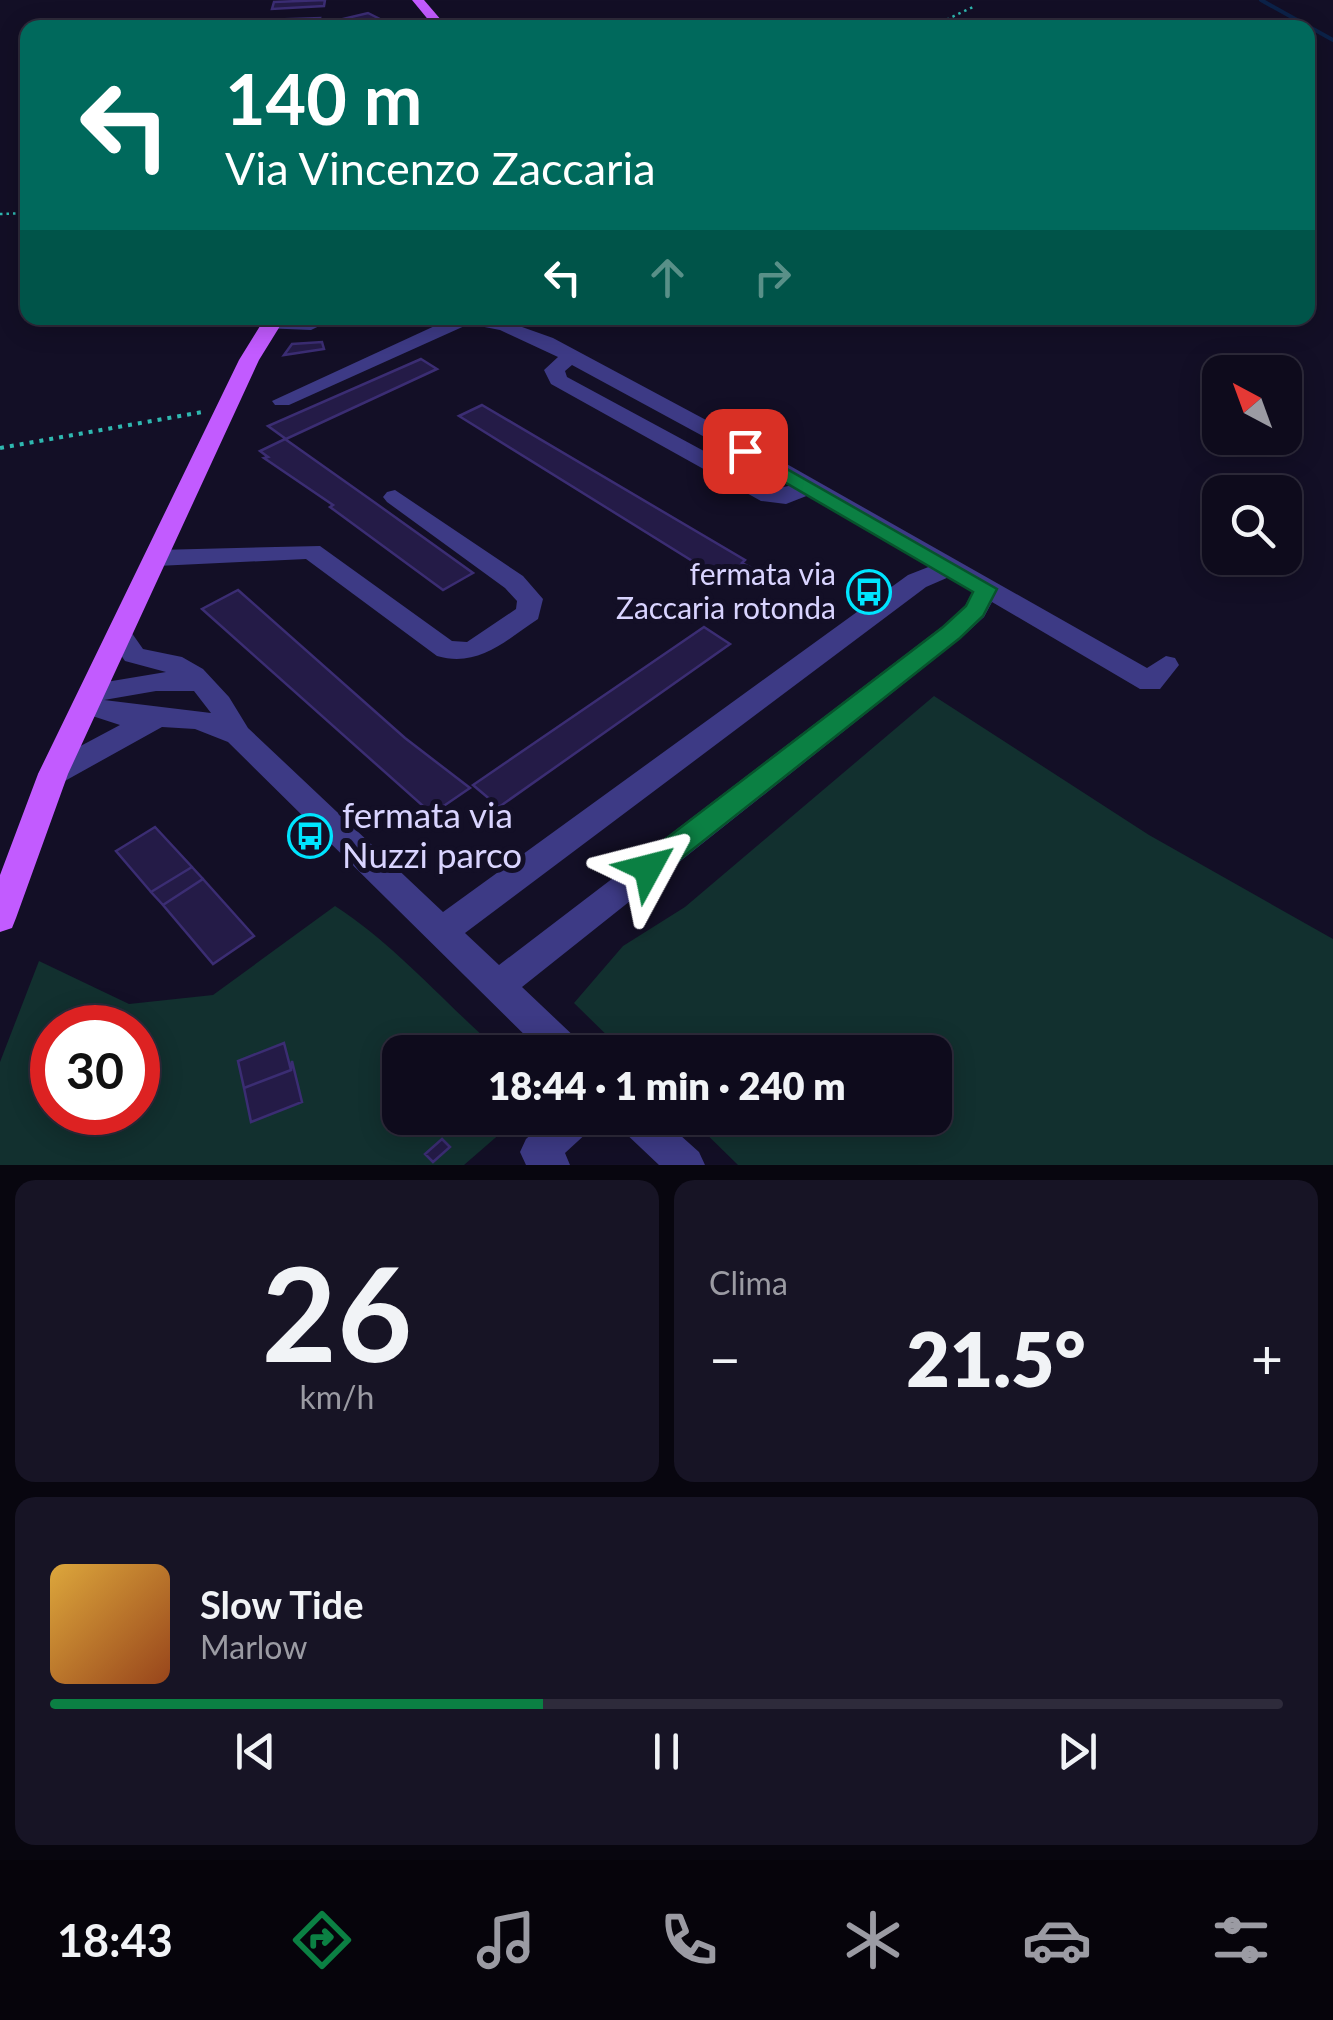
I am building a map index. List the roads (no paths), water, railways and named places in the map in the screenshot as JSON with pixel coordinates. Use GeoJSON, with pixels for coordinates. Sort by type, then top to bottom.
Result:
{"type":"FeatureCollection","features":[{"type":"Feature","properties":{"kind":"main road"},"geometry":{"type":"LineString","coordinates":[[418,0],[436,20]]}},
{"type":"Feature","properties":{"kind":"main road"},"geometry":{"type":"LineString","coordinates":[[0,918],[53,774],[226,408],[270,325]]}},
{"type":"Feature","properties":{"kind":"street"},"geometry":{"type":"LineString","coordinates":[[282,401],[451,325]]}},
{"type":"Feature","properties":{"kind":"street"},"geometry":{"type":"LineString","coordinates":[[500,325],[570,357],[554,370],[558,380],[769,496],[786,497],[808,488],[1150,682],[1166,665]]}},
{"type":"Feature","properties":{"kind":"street"},"geometry":{"type":"LineString","coordinates":[[158,558],[311,551],[446,650],[472,651],[529,614],[530,599],[514,582],[395,496]]}},
{"type":"Feature","properties":{"kind":"street"},"geometry":{"type":"LineString","coordinates":[[441,932],[916,581],[948,568]]}},
{"type":"Feature","properties":{"kind":"street"},"geometry":{"type":"LineString","coordinates":[[497,986],[952,632],[975,611],[986,589]]}},
{"type":"Feature","properties":{"kind":"street"},"geometry":{"type":"LineString","coordinates":[[120,635],[134,655],[175,664],[198,682],[223,707],[238,735],[548,1035]]}},
{"type":"Feature","properties":{"kind":"street"},"geometry":{"type":"LineString","coordinates":[[90,698],[156,681],[198,682]]}},
{"type":"Feature","properties":{"kind":"street"},"geometry":{"type":"LineString","coordinates":[[90,698],[109,714],[198,719],[238,735]]}},
{"type":"Feature","properties":{"kind":"street"},"geometry":{"type":"LineString","coordinates":[[53,774],[164,715]]}},
{"type":"Feature","properties":{"kind":"street"},"geometry":{"type":"LineString","coordinates":[[539,1161],[562,1135]]}},
{"type":"Feature","properties":{"kind":"street"},"geometry":{"type":"LineString","coordinates":[[653,1135],[686,1165]]}},
{"type":"Feature","properties":{"kind":"waterway"},"geometry":{"type":"LineString","coordinates":[[1261,0],[1297,20]]}},
{"type":"Feature","properties":{"kind":"waterway"},"geometry":{"type":"LineString","coordinates":[[1315,30],[1333,40]]}},
{"type":"Feature","properties":{"kind":"place","name":"fermata via Zaccaria rotonda"},"geometry":{"type":"Point","coordinates":[869,592]}},
{"type":"Feature","properties":{"kind":"place","name":"fermata via Nuzzi parco"},"geometry":{"type":"Point","coordinates":[310,836]}}]}
